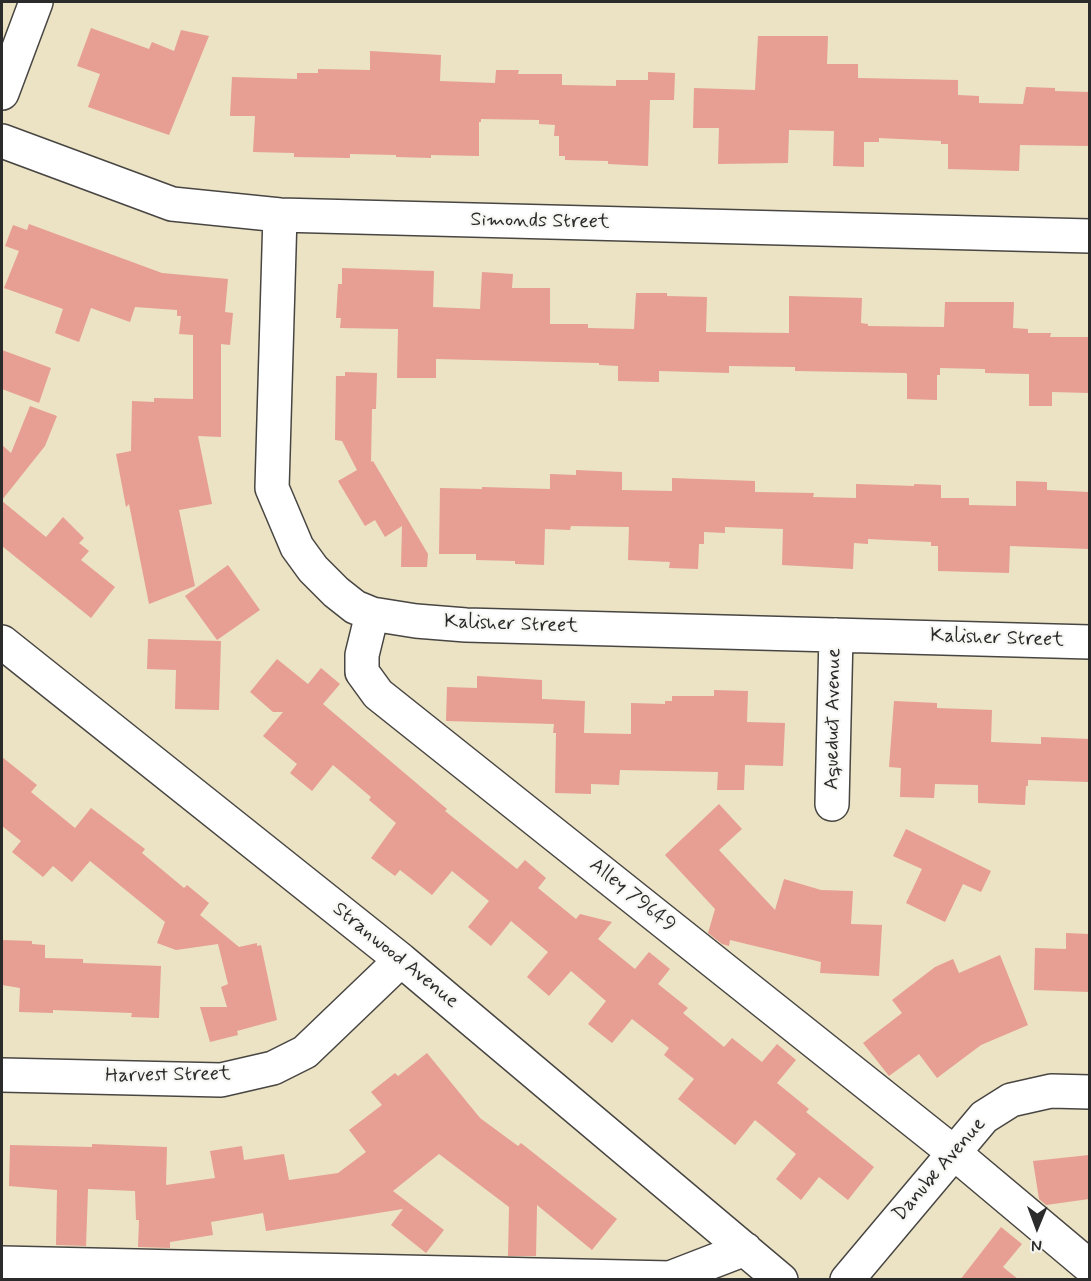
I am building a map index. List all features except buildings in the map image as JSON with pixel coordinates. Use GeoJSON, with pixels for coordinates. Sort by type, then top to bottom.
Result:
{"type":"FeatureCollection","features":[{"type":"Feature","properties":{"kind":"street"},"geometry":{"type":"LineString","coordinates":[[2,93],[36,2]]}},
{"type":"Feature","properties":{"kind":"street","name":"Simonds Street"},"geometry":{"type":"LineString","coordinates":[[2,141],[172,204],[280,215],[1089,236]]}},
{"type":"Feature","properties":{"kind":"street","name":"Kalisher Street"},"geometry":{"type":"LineString","coordinates":[[280,215],[272,488],[297,547],[313,569],[355,607],[372,614],[416,621],[466,625],[1089,642]]}},
{"type":"Feature","properties":{"kind":"street","name":"Alley 79649"},"geometry":{"type":"LineString","coordinates":[[372,614],[362,655],[362,672],[378,694],[953,1152],[1089,1268]]}},
{"type":"Feature","properties":{"kind":"street","name":"Aqueduct Avenue"},"geometry":{"type":"LineString","coordinates":[[832,804],[836,635]]}},
{"type":"Feature","properties":{"kind":"street","name":"Stranwood Avenue"},"geometry":{"type":"LineString","coordinates":[[2,642],[401,960],[781,1280]]}},
{"type":"Feature","properties":{"kind":"street","name":"Harvest Street"},"geometry":{"type":"LineString","coordinates":[[2,1076],[221,1080],[273,1068],[305,1052],[401,960]]}},
{"type":"Feature","properties":{"kind":"street","name":"Danube Avenue"},"geometry":{"type":"LineString","coordinates":[[848,1280],[984,1117],[1011,1100],[1051,1091],[1089,1092]]}},
{"type":"Feature","properties":{"kind":"street"},"geometry":{"type":"LineString","coordinates":[[2,1263],[670,1278],[745,1249]]}}]}
